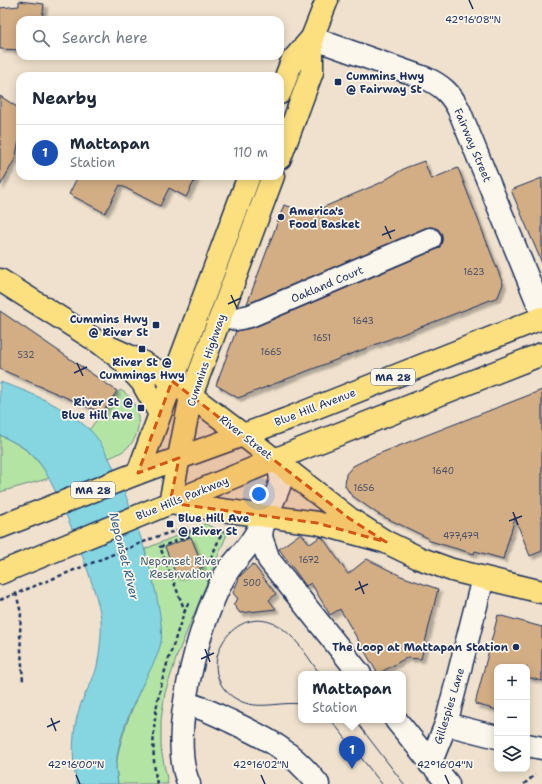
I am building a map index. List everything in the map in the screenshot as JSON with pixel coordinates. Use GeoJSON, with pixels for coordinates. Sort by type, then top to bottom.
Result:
{"type":"FeatureCollection","features":[{"type":"Feature","properties":{"kind":"main road"},"geometry":{"type":"LineString","coordinates":[[284,82],[292,61],[312,38],[327,0]]}},
{"type":"Feature","properties":{"kind":"main road"},"geometry":{"type":"LineString","coordinates":[[284,147],[312,72],[312,38]]}},
{"type":"Feature","properties":{"kind":"main road"},"geometry":{"type":"LineString","coordinates":[[138,473],[247,180]]}},
{"type":"Feature","properties":{"kind":"main road","name":"Cummins Highway"},"geometry":{"type":"LineString","coordinates":[[161,507],[179,458],[191,396],[272,180]]}},
{"type":"Feature","properties":{"kind":"main road","name":"River Street"},"geometry":{"type":"LineString","coordinates":[[0,280],[100,344],[130,368],[142,382],[160,414]]}},
{"type":"Feature","properties":{"kind":"main road","name":"Blue Hill Avenue"},"geometry":{"type":"LineString","coordinates":[[243,435],[542,318]]}},
{"type":"Feature","properties":{"kind":"main road","name":"River Street"},"geometry":{"type":"LineString","coordinates":[[100,344],[140,361],[172,381],[350,519],[386,542]]}},
{"type":"Feature","properties":{"kind":"main road"},"geometry":{"type":"LineString","coordinates":[[275,460],[542,354]]}},
{"type":"Feature","properties":{"kind":"main road","name":"MA 28"},"geometry":{"type":"LineString","coordinates":[[0,527],[138,473],[243,435]]}},
{"type":"Feature","properties":{"kind":"main road","name":"Blue Hills Parkway"},"geometry":{"type":"LineString","coordinates":[[0,573],[275,460]]}},
{"type":"Feature","properties":{"kind":"main road","name":"River Street"},"geometry":{"type":"LineString","coordinates":[[161,507],[264,515],[317,523],[386,542],[436,564],[483,578],[542,592]]}},
{"type":"Feature","properties":{"kind":"street","name":"Fairway Street"},"geometry":{"type":"LineString","coordinates":[[312,38],[425,78],[442,86],[448,92],[459,110],[542,313]]}},
{"type":"Feature","properties":{"kind":"street","name":"Oakland Court"},"geometry":{"type":"LineString","coordinates":[[222,315],[236,319],[250,316],[430,239]]}},
{"type":"Feature","properties":{"kind":"street"},"geometry":{"type":"LineString","coordinates":[[189,784],[184,771],[181,752],[181,730],[198,644],[219,587],[227,572],[252,541],[280,484],[279,468],[275,460]]}},
{"type":"Feature","properties":{"kind":"street"},"geometry":{"type":"LineString","coordinates":[[264,515],[261,537],[262,545],[269,560],[358,671]]}},
{"type":"Feature","properties":{"kind":"street","name":"Gillespies Lane"},"geometry":{"type":"LineString","coordinates":[[430,764],[446,724],[483,578]]}},
{"type":"Feature","properties":{"kind":"street"},"geometry":{"type":"LineString","coordinates":[[185,704],[201,708],[276,743],[297,760],[318,784]]}},
{"type":"Feature","properties":{"kind":"street"},"geometry":{"type":"LineString","coordinates":[[398,723],[430,764],[448,784]]}},
{"type":"Feature","properties":{"kind":"street"},"geometry":{"type":"LineString","coordinates":[[446,724],[494,736]]}},
{"type":"Feature","properties":{"kind":"street"},"geometry":{"type":"LineString","coordinates":[[530,746],[542,748]]}},
{"type":"Feature","properties":{"kind":"path"},"geometry":{"type":"LineString","coordinates":[[0,600],[181,528],[185,528],[190,532],[191,535],[160,547],[185,611],[165,667],[157,698],[153,728],[153,756],[156,784]]}},
{"type":"Feature","properties":{"kind":"path"},"geometry":{"type":"LineString","coordinates":[[16,594],[21,613],[20,634],[24,682]]}},
{"type":"Feature","properties":{"kind":"path"},"geometry":{"type":"LineString","coordinates":[[524,784],[535,775]]}},
{"type":"Feature","properties":{"kind":"highlighted area"},"geometry":{"type":"Polygon","coordinates":[[[172,381],[350,519],[386,542],[317,523],[170,503],[179,458],[138,473],[172,381]]]}},
{"type":"Feature","properties":{"kind":"green space"},"geometry":{"type":"Polygon","coordinates":[[[120,390],[127,394],[136,408],[138,416],[137,433],[128,447],[122,452],[109,458],[89,430],[120,390]]]}},
{"type":"Feature","properties":{"kind":"green space"},"geometry":{"type":"Polygon","coordinates":[[[0,435],[29,452],[50,478],[0,492],[0,435]]]}},
{"type":"Feature","properties":{"kind":"green space","name":"Neponset River Reservation"},"geometry":{"type":"Polygon","coordinates":[[[205,524],[227,534],[178,653],[165,693],[161,720],[161,749],[168,784],[118,784],[116,766],[119,749],[161,626],[145,549],[205,524]]]}},
{"type":"Feature","properties":{"kind":"water","name":"Neponset River"},"geometry":{"type":"Polygon","coordinates":[[[0,382],[24,390],[59,407],[90,430],[102,445],[127,498],[149,564],[157,596],[161,623],[161,642],[156,659],[133,704],[125,725],[117,756],[116,773],[118,784],[77,784],[73,752],[74,731],[82,701],[94,677],[97,666],[100,646],[101,619],[93,585],[85,562],[65,512],[45,471],[29,452],[0,435],[0,382]]]}},
{"type":"Feature","properties":{"kind":"building"},"geometry":{"type":"Polygon","coordinates":[[[19,1],[44,4],[42,16],[16,16],[16,50],[0,49],[0,8],[19,6],[19,1]]]}},
{"type":"Feature","properties":{"kind":"building"},"geometry":{"type":"Polygon","coordinates":[[[0,96],[16,106],[16,155],[0,186],[0,96]]]}},
{"type":"Feature","properties":{"kind":"building"},"geometry":{"type":"Polygon","coordinates":[[[424,161],[431,179],[458,168],[503,284],[498,297],[238,398],[216,385],[236,331],[255,327],[435,250],[440,247],[442,241],[442,234],[438,229],[432,227],[425,228],[247,304],[284,205],[310,213],[380,183],[405,168],[424,161]]]}},
{"type":"Feature","properties":{"kind":"building"},"geometry":{"type":"Polygon","coordinates":[[[542,178],[542,263],[511,190],[542,178]]]}},
{"type":"Feature","properties":{"kind":"building"},"geometry":{"type":"Polygon","coordinates":[[[76,180],[195,180],[186,197],[169,188],[160,206],[120,185],[105,213],[69,194],[76,180]]]}},
{"type":"Feature","properties":{"kind":"building"},"geometry":{"type":"Polygon","coordinates":[[[0,311],[117,391],[102,413],[0,369],[0,311]]]}},
{"type":"Feature","properties":{"kind":"building"},"geometry":{"type":"Polygon","coordinates":[[[542,390],[542,551],[530,556],[515,518],[503,559],[475,551],[474,554],[427,540],[428,538],[378,514],[351,495],[345,486],[346,474],[353,466],[373,456],[542,390]]]}},
{"type":"Feature","properties":{"kind":"building"},"geometry":{"type":"Polygon","coordinates":[[[301,533],[310,544],[320,537],[323,538],[348,574],[367,559],[401,576],[438,589],[421,659],[406,658],[383,671],[376,671],[340,609],[330,615],[311,583],[306,586],[279,549],[301,533]]]}},
{"type":"Feature","properties":{"kind":"building"},"geometry":{"type":"Polygon","coordinates":[[[191,537],[203,567],[177,577],[165,547],[191,537]]]}},
{"type":"Feature","properties":{"kind":"building"},"geometry":{"type":"Polygon","coordinates":[[[253,564],[276,594],[269,600],[276,609],[240,613],[233,604],[238,599],[233,593],[240,576],[253,564]]]}},
{"type":"Feature","properties":{"kind":"building","name":"The Loop at Mattapan Station"},"geometry":{"type":"Polygon","coordinates":[[[498,615],[542,627],[542,681],[530,678],[530,664],[494,664],[494,709],[475,704],[498,615]]]}},
{"type":"Feature","properties":{"kind":"tram line"},"geometry":{"type":"LineString","coordinates":[[298,704],[254,705],[238,700],[223,688],[217,673],[217,656],[223,641],[234,629],[249,622],[265,621],[283,629],[288,633],[303,650],[318,671]]}},
{"type":"Feature","properties":{"kind":"tram line"},"geometry":{"type":"LineString","coordinates":[[333,723],[382,784]]}},
{"type":"Feature","properties":{"kind":"tram line"},"geometry":{"type":"LineString","coordinates":[[357,723],[404,784]]}},
{"type":"Feature","properties":{"kind":"place","name":"Cummins Hwy @ Fairway St"},"geometry":{"type":"Point","coordinates":[338,82]}},
{"type":"Feature","properties":{"kind":"place","name":"America's Food Basket"},"geometry":{"type":"Point","coordinates":[281,217]}},
{"type":"Feature","properties":{"kind":"place","name":"Cummins Hwy @ River St"},"geometry":{"type":"Point","coordinates":[156,325]}},
{"type":"Feature","properties":{"kind":"place","name":"River St @ Cummings Hwy"},"geometry":{"type":"Point","coordinates":[142,349]}},
{"type":"Feature","properties":{"kind":"place","name":"River St @ Blue Hill Ave"},"geometry":{"type":"Point","coordinates":[141,408]}},
{"type":"Feature","properties":{"kind":"place","name":"Blue Hill Ave @ River St"},"geometry":{"type":"Point","coordinates":[170,524]}},
{"type":"Feature","properties":{"kind":"place","name":"The Loop at Mattapan Station"},"geometry":{"type":"Point","coordinates":[516,647]}},
{"type":"Feature","properties":{"kind":"place","name":"Mattapan"},"geometry":{"type":"Point","coordinates":[352,769]}}]}
